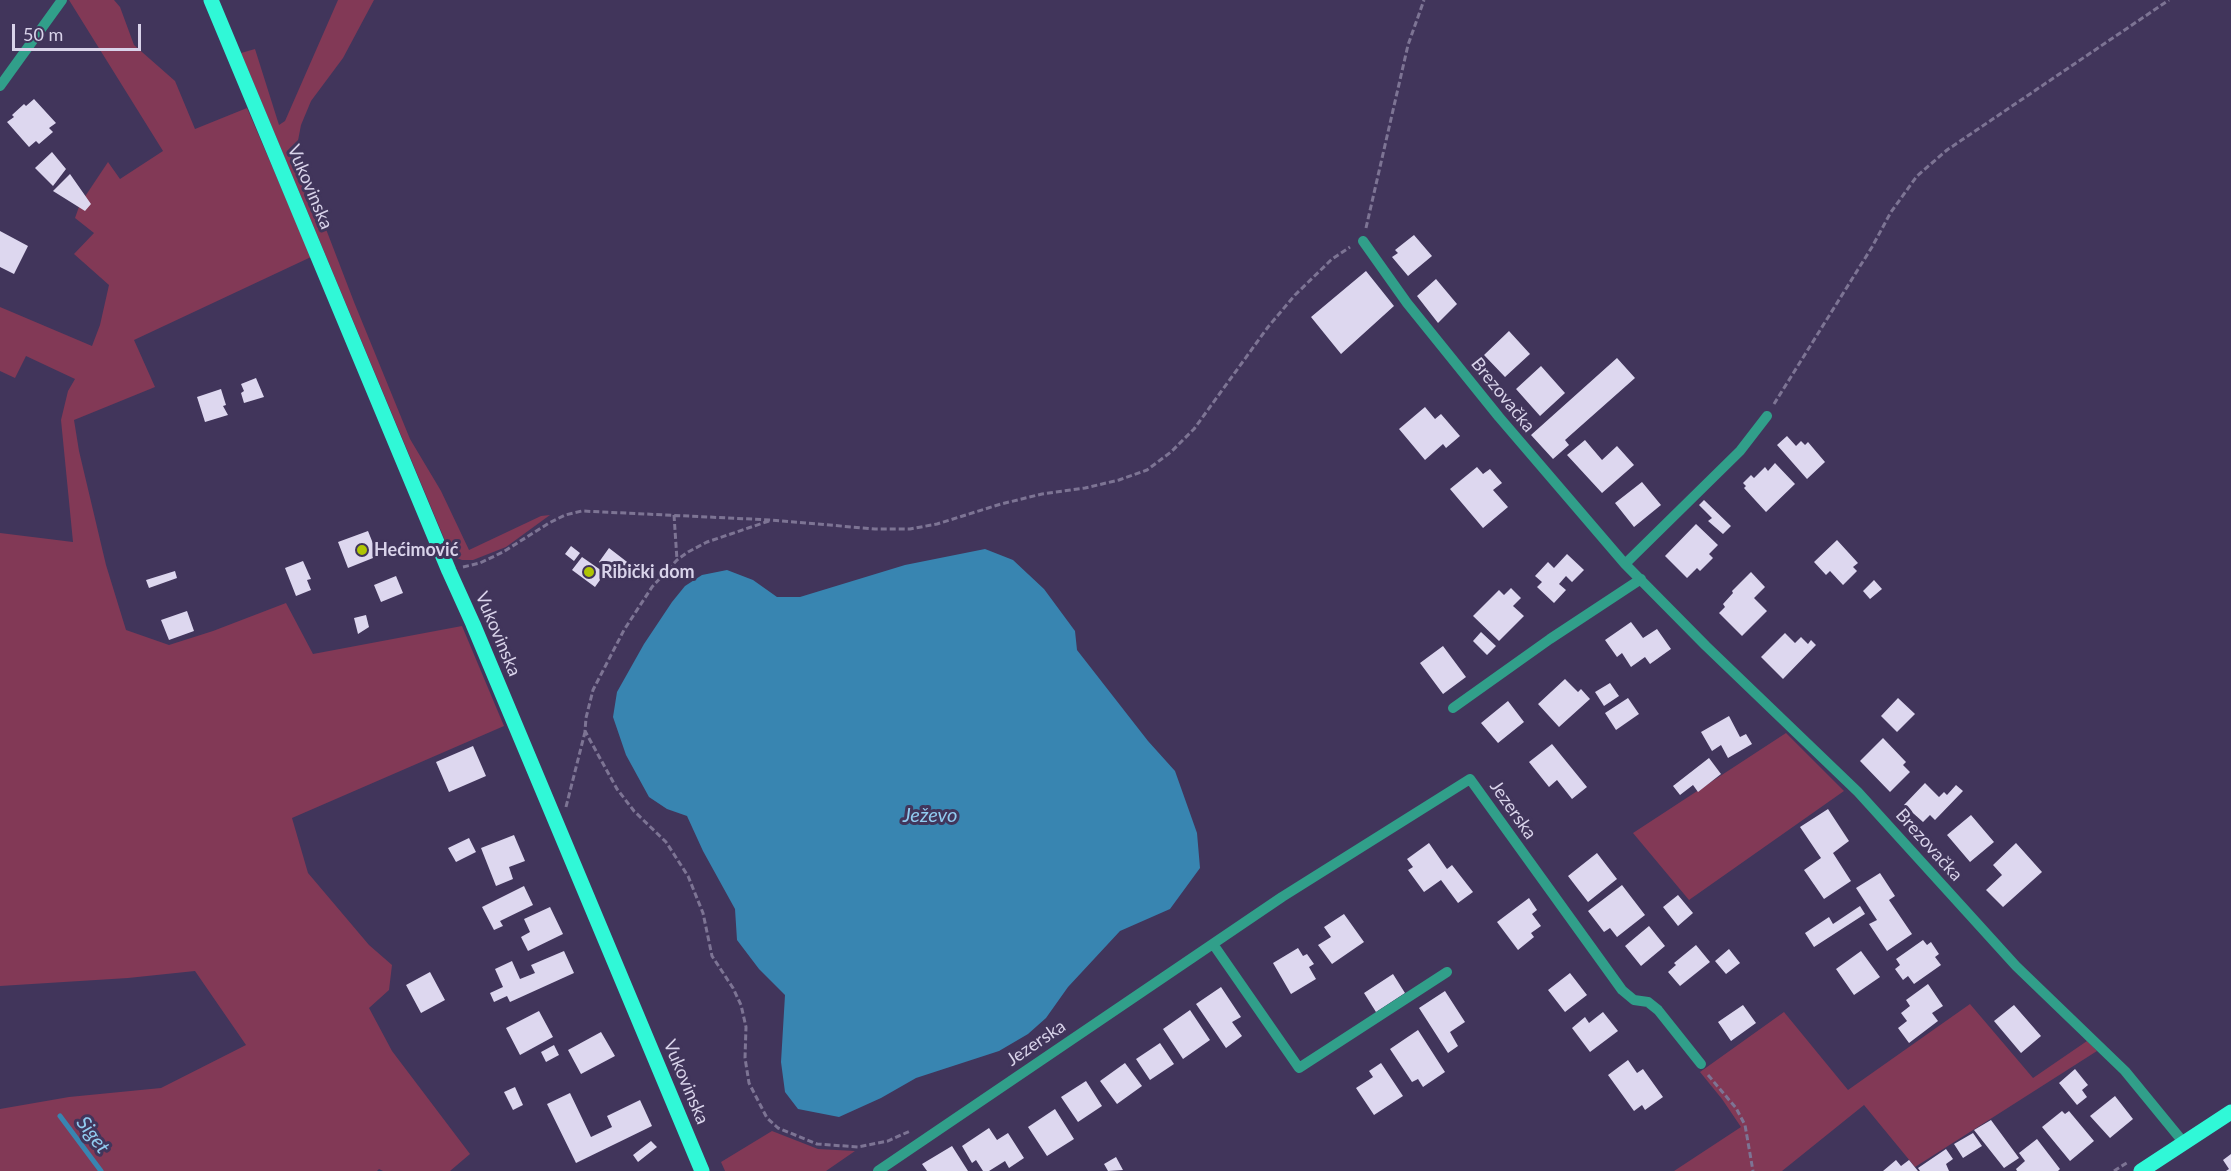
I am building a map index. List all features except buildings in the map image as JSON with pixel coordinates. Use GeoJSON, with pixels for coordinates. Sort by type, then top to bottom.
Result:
{"type":"FeatureCollection","features":[{"type":"Feature","properties":{"kind":"main road","name":"Vukovinska"},"geometry":{"type":"LineString","coordinates":[[211,0],[448,571],[473,624],[702,1171]]}},
{"type":"Feature","properties":{"kind":"main road"},"geometry":{"type":"LineString","coordinates":[[2141,1171],[2231,1112]]}},
{"type":"Feature","properties":{"kind":"street"},"geometry":{"type":"LineString","coordinates":[[0,86],[62,0]]}},
{"type":"Feature","properties":{"kind":"street","name":"Brezovačka"},"geometry":{"type":"LineString","coordinates":[[1363,240],[1407,303],[1492,409],[1625,564],[1706,646],[1858,792],[2016,966],[2125,1071],[2184,1143]]}},
{"type":"Feature","properties":{"kind":"street"},"geometry":{"type":"LineString","coordinates":[[1625,564],[1740,451],[1767,416]]}},
{"type":"Feature","properties":{"kind":"street"},"geometry":{"type":"LineString","coordinates":[[1453,708],[1550,639],[1641,579]]}},
{"type":"Feature","properties":{"kind":"street","name":"Jezerska"},"geometry":{"type":"LineString","coordinates":[[878,1171],[1282,897],[1470,779],[1622,990],[1634,1000],[1647,1002],[1658,1010],[1701,1064]]}},
{"type":"Feature","properties":{"kind":"street"},"geometry":{"type":"LineString","coordinates":[[1213,944],[1299,1068],[1447,972]]}},
{"type":"Feature","properties":{"kind":"path"},"geometry":{"type":"LineString","coordinates":[[448,571],[480,563],[529,537],[549,523],[582,511],[771,520],[875,529],[910,529],[937,524],[1000,504],[1042,494],[1119,480],[1147,470],[1171,452],[1194,429],[1268,327],[1295,295],[1332,259],[1363,240],[1408,45],[1424,0]]}},
{"type":"Feature","properties":{"kind":"path"},"geometry":{"type":"LineString","coordinates":[[1767,416],[1872,247],[1891,212],[1917,176],[1947,150],[2169,0]]}},
{"type":"Feature","properties":{"kind":"path"},"geometry":{"type":"LineString","coordinates":[[674,515],[677,560]]}},
{"type":"Feature","properties":{"kind":"path"},"geometry":{"type":"LineString","coordinates":[[560,832],[593,690],[624,630],[652,587],[677,560],[688,552],[707,542],[771,520]]}},
{"type":"Feature","properties":{"kind":"path"},"geometry":{"type":"LineString","coordinates":[[585,731],[616,789],[634,811],[666,842],[688,876],[703,913],[712,956],[741,1005],[746,1027],[749,1083],[767,1118],[778,1128],[817,1144],[858,1146],[888,1141],[928,1126],[935,1132]]}},
{"type":"Feature","properties":{"kind":"path"},"geometry":{"type":"LineString","coordinates":[[1701,1064],[1706,1074],[1742,1118],[1753,1171]]}},
{"type":"Feature","properties":{"kind":"shaded area"},"geometry":{"type":"Polygon","coordinates":[[[69,0],[114,0],[120,7],[134,45],[175,81],[195,129],[247,108],[311,257],[134,340],[155,387],[74,420],[106,565],[126,630],[169,645],[286,603],[313,654],[462,626],[504,726],[292,818],[308,873],[369,945],[392,965],[389,990],[369,1008],[392,1051],[470,1154],[450,1171],[383,1171],[379,1169],[377,1171],[0,1171],[0,1109],[69,1097],[161,1088],[246,1045],[195,971],[128,978],[0,986],[0,533],[73,542],[61,420],[68,391],[75,379],[26,356],[15,378],[0,371],[0,307],[92,346],[100,325],[109,285],[74,254],[94,233],[75,218],[80,204],[108,162],[120,179],[163,151],[69,0]]]}},
{"type":"Feature","properties":{"kind":"shaded area"},"geometry":{"type":"Polygon","coordinates":[[[338,0],[374,0],[343,58],[311,101],[301,125],[296,151],[410,439],[441,491],[469,550],[541,516],[550,515],[506,547],[473,560],[454,557],[449,550],[241,53],[255,49],[279,125],[285,121],[338,0]]]}},
{"type":"Feature","properties":{"kind":"shaded area"},"geometry":{"type":"Polygon","coordinates":[[[1786,733],[1844,791],[1689,900],[1633,833],[1786,733]]]}},
{"type":"Feature","properties":{"kind":"shaded area"},"geometry":{"type":"Polygon","coordinates":[[[1970,1004],[2033,1078],[2087,1041],[2097,1051],[1915,1167],[1864,1105],[1782,1171],[1674,1171],[1741,1127],[1700,1072],[1784,1012],[1848,1090],[1970,1004]]]}},
{"type":"Feature","properties":{"kind":"shaded area"},"geometry":{"type":"Polygon","coordinates":[[[772,1131],[818,1149],[855,1151],[826,1171],[725,1171],[721,1162],[772,1131]]]}},
{"type":"Feature","properties":{"kind":"water","name":"Ježevo"},"geometry":{"type":"Polygon","coordinates":[[[985,549],[1013,560],[1044,589],[1075,631],[1077,650],[1148,741],[1175,771],[1197,833],[1200,868],[1170,909],[1120,931],[1068,987],[1046,1018],[1028,1034],[999,1051],[916,1078],[881,1098],[839,1117],[798,1109],[785,1092],[781,1062],[785,995],[759,969],[737,940],[735,909],[703,851],[687,816],[667,809],[649,797],[626,755],[613,717],[617,692],[644,644],[672,602],[685,586],[702,575],[727,570],[753,580],[777,597],[800,597],[905,565],[985,549]]]}},
{"type":"Feature","properties":{"kind":"waterway","name":"Siget"},"geometry":{"type":"LineString","coordinates":[[60,1116],[101,1171]]}},
{"type":"Feature","properties":{"kind":"place","name":"Hećimović"},"geometry":{"type":"Point","coordinates":[362,550]}},
{"type":"Feature","properties":{"kind":"place","name":"Ribički dom"},"geometry":{"type":"Point","coordinates":[589,572]}}]}
